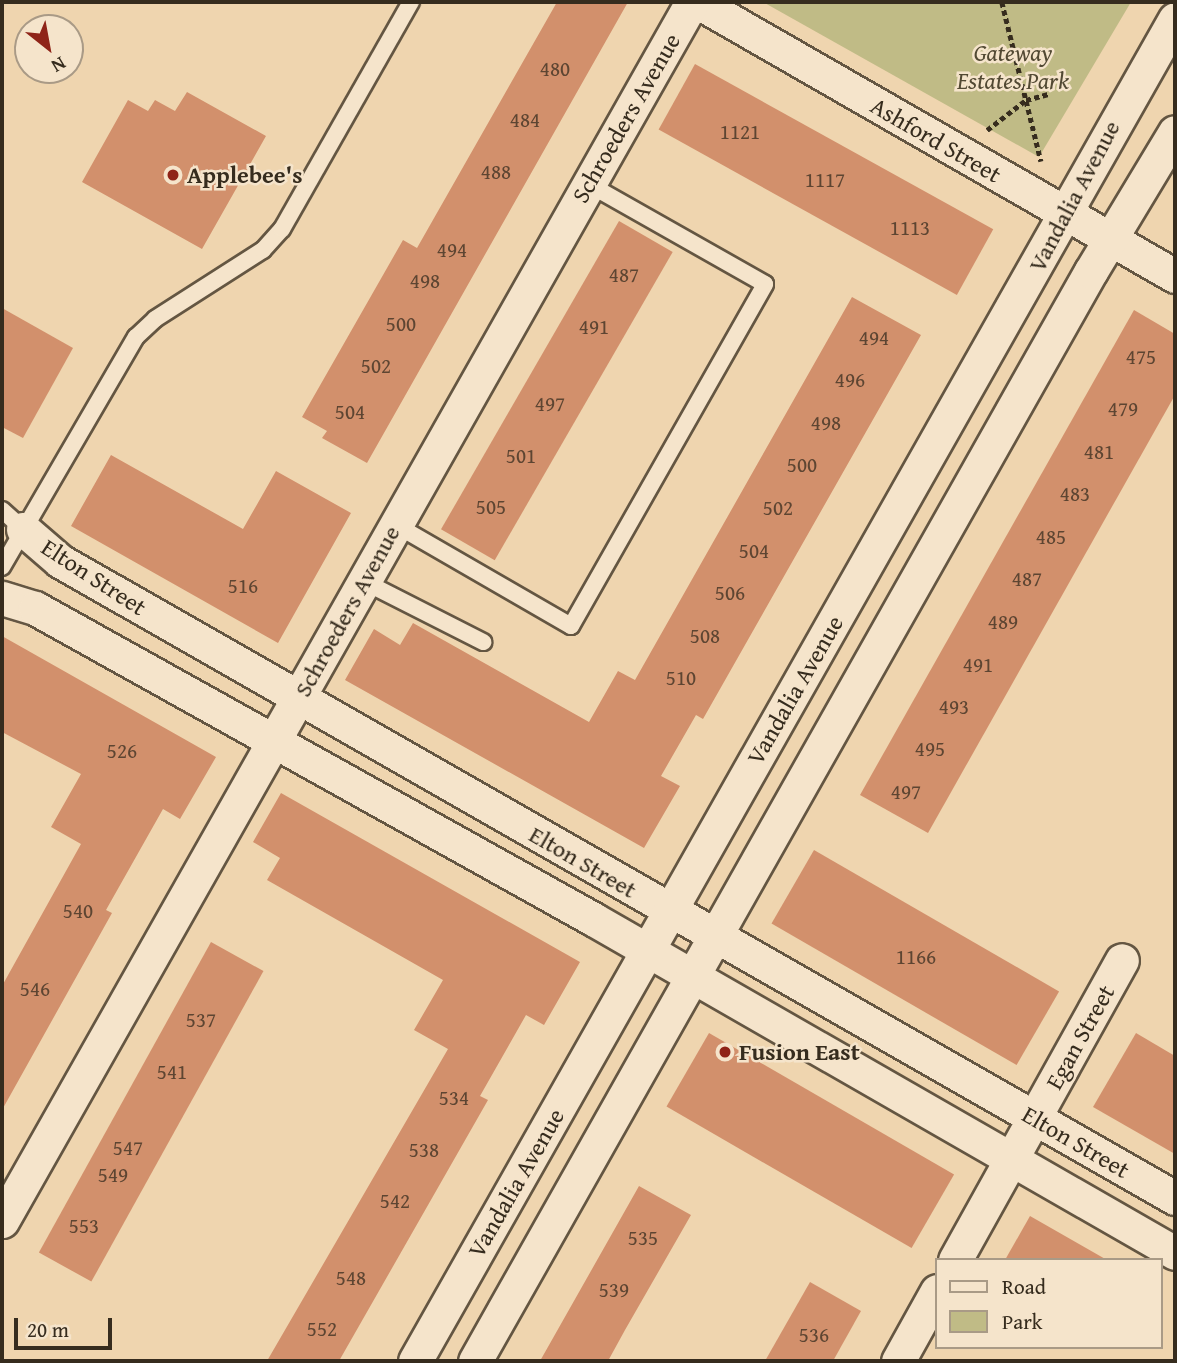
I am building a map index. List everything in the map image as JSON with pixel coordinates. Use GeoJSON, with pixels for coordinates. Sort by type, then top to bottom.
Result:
{"type":"FeatureCollection","features":[{"type":"Feature","properties":{"kind":"street","name":"Schroeders Avenue"},"geometry":{"type":"LineString","coordinates":[[2,1221],[692,2]]}},
{"type":"Feature","properties":{"kind":"street","name":"Ashford Street"},"geometry":{"type":"LineString","coordinates":[[698,2],[1175,276]]}},
{"type":"Feature","properties":{"kind":"street","name":"Vandalia Avenue"},"geometry":{"type":"LineString","coordinates":[[415,1361],[1175,19]]}},
{"type":"Feature","properties":{"kind":"street","name":"Vandalia Avenue"},"geometry":{"type":"LineString","coordinates":[[475,1361],[1110,239],[1175,132]]}},
{"type":"Feature","properties":{"kind":"street","name":"Elton Street"},"geometry":{"type":"LineString","coordinates":[[13,520],[60,561],[1175,1198]]}},
{"type":"Feature","properties":{"kind":"street","name":"Elton Street"},"geometry":{"type":"LineString","coordinates":[[2,598],[35,607],[648,951],[1175,1253]]}},
{"type":"Feature","properties":{"kind":"street","name":"Egan Street"},"geometry":{"type":"LineString","coordinates":[[956,1258],[1122,960]]}},
{"type":"Feature","properties":{"kind":"street"},"geometry":{"type":"LineString","coordinates":[[898,1361],[936,1293]]}},
{"type":"Feature","properties":{"kind":"lane"},"geometry":{"type":"LineString","coordinates":[[2,567],[13,520],[136,337],[155,319],[263,250],[282,229],[411,2]]}},
{"type":"Feature","properties":{"kind":"lane"},"geometry":{"type":"LineString","coordinates":[[396,525],[571,626],[765,284],[588,184]]}},
{"type":"Feature","properties":{"kind":"lane"},"geometry":{"type":"LineString","coordinates":[[363,581],[483,642]]}},
{"type":"Feature","properties":{"kind":"path"},"geometry":{"type":"LineString","coordinates":[[1002,2],[1042,164]]}},
{"type":"Feature","properties":{"kind":"path"},"geometry":{"type":"LineString","coordinates":[[985,132],[1026,100],[1048,94]]}},
{"type":"Feature","properties":{"kind":"green space","name":"Gateway Estates Park"},"geometry":{"type":"Polygon","coordinates":[[[763,2],[1131,2],[1039,157],[763,2]]]}},
{"type":"Feature","properties":{"kind":"building"},"geometry":{"type":"Polygon","coordinates":[[[557,2],[628,2],[367,463],[322,438],[327,431],[302,417],[403,240],[417,248],[557,2]]]}},
{"type":"Feature","properties":{"kind":"building"},"geometry":{"type":"Polygon","coordinates":[[[695,64],[993,229],[957,295],[659,130],[695,64]]]}},
{"type":"Feature","properties":{"kind":"building"},"geometry":{"type":"Polygon","coordinates":[[[187,92],[266,136],[202,249],[82,182],[128,100],[148,111],[155,100],[175,111],[187,92]]]}},
{"type":"Feature","properties":{"kind":"building"},"geometry":{"type":"Polygon","coordinates":[[[619,221],[673,252],[495,560],[441,529],[619,221]]]}},
{"type":"Feature","properties":{"kind":"building"},"geometry":{"type":"Polygon","coordinates":[[[852,297],[921,335],[703,719],[696,715],[661,776],[680,786],[644,848],[345,680],[374,629],[400,645],[413,623],[589,722],[618,671],[635,680],[852,297]]]}},
{"type":"Feature","properties":{"kind":"building"},"geometry":{"type":"Polygon","coordinates":[[[2,308],[73,348],[23,438],[2,427],[2,308]]]}},
{"type":"Feature","properties":{"kind":"building"},"geometry":{"type":"Polygon","coordinates":[[[1134,310],[1175,334],[1175,395],[928,833],[860,795],[1134,310]]]}},
{"type":"Feature","properties":{"kind":"building"},"geometry":{"type":"Polygon","coordinates":[[[111,455],[243,529],[276,471],[351,513],[278,643],[71,526],[111,455]]]}},
{"type":"Feature","properties":{"kind":"building"},"geometry":{"type":"Polygon","coordinates":[[[2,636],[216,757],[180,819],[163,809],[106,910],[112,913],[2,1110],[2,986],[81,844],[51,827],[81,774],[2,732],[2,636]]]}},
{"type":"Feature","properties":{"kind":"building"},"geometry":{"type":"Polygon","coordinates":[[[281,793],[580,962],[544,1025],[526,1015],[480,1096],[488,1100],[339,1361],[267,1361],[448,1049],[414,1030],[443,980],[267,880],[280,858],[253,842],[281,793]]]}},
{"type":"Feature","properties":{"kind":"building"},"geometry":{"type":"Polygon","coordinates":[[[814,850],[1059,992],[1017,1065],[772,924],[814,850]]]}},
{"type":"Feature","properties":{"kind":"building"},"geometry":{"type":"Polygon","coordinates":[[[211,942],[263,971],[91,1282],[39,1252],[211,942]]]}},
{"type":"Feature","properties":{"kind":"building"},"geometry":{"type":"Polygon","coordinates":[[[709,1033],[954,1174],[912,1248],[666,1107],[709,1033]]]}},
{"type":"Feature","properties":{"kind":"building"},"geometry":{"type":"Polygon","coordinates":[[[1136,1033],[1175,1056],[1175,1154],[1093,1107],[1136,1033]]]}},
{"type":"Feature","properties":{"kind":"building"},"geometry":{"type":"Polygon","coordinates":[[[639,1186],[691,1215],[608,1361],[540,1361],[639,1186]]]}},
{"type":"Feature","properties":{"kind":"building"},"geometry":{"type":"Polygon","coordinates":[[[1030,1216],[1104,1258],[1006,1258],[1030,1216]]]}},
{"type":"Feature","properties":{"kind":"building"},"geometry":{"type":"Polygon","coordinates":[[[810,1282],[861,1311],[833,1361],[765,1361],[810,1282]]]}},
{"type":"Feature","properties":{"kind":"place","name":"Applebee's"},"geometry":{"type":"Point","coordinates":[173,175]}},
{"type":"Feature","properties":{"kind":"place","name":"Fusion East"},"geometry":{"type":"Point","coordinates":[725,1052]}}]}
